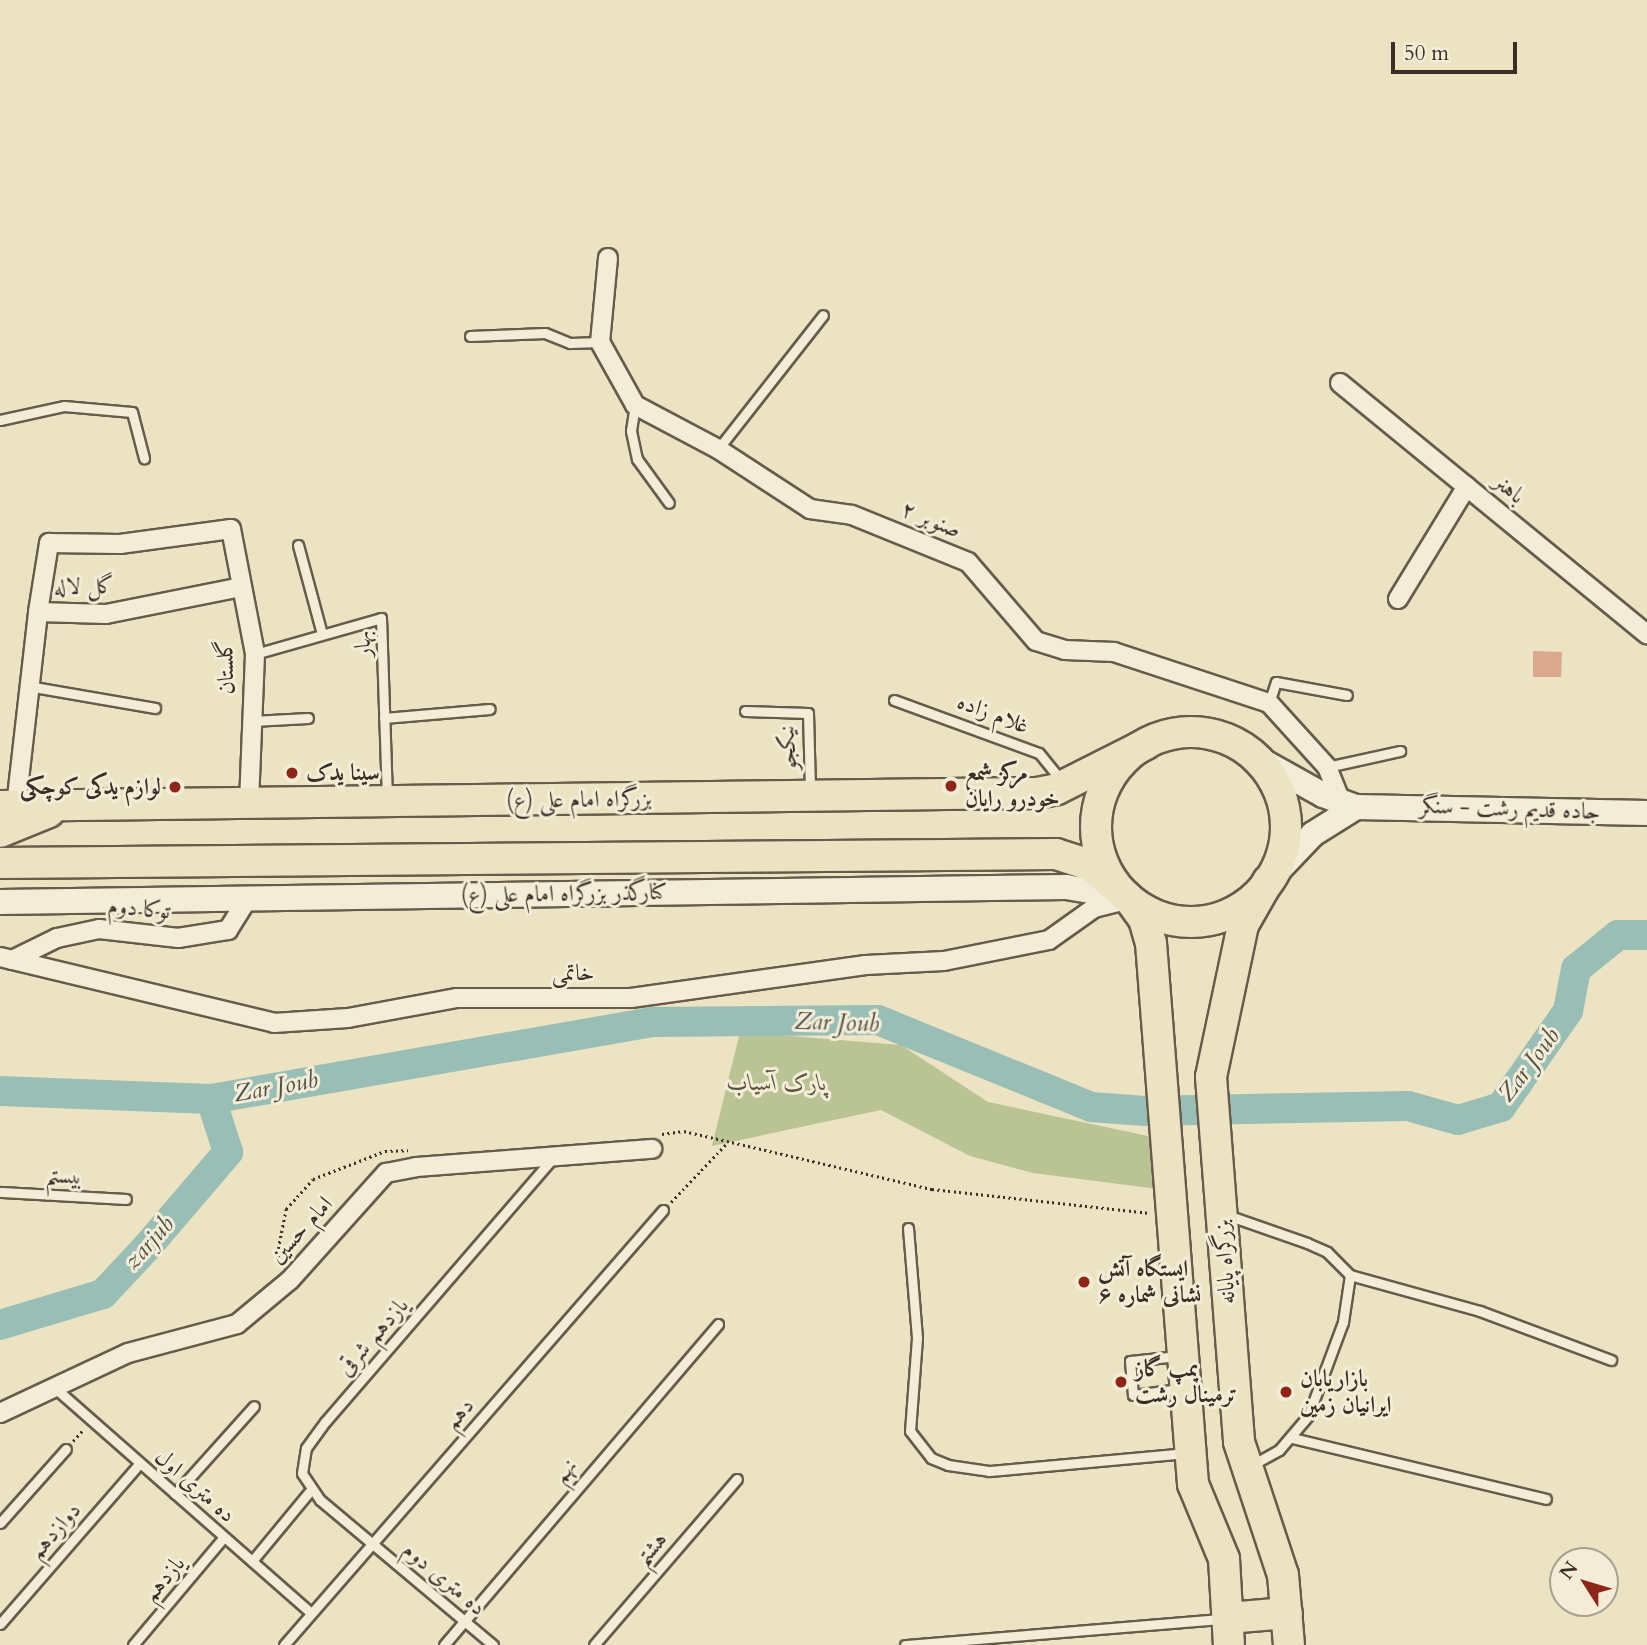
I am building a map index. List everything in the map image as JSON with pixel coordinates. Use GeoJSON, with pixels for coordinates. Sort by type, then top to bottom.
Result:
{"type":"FeatureCollection","features":[{"type":"Feature","properties":{"kind":"highway"},"geometry":{"type":"LineString","coordinates":[[0,863],[1056,853],[1090,865],[1128,899],[1161,918],[1201,922],[1239,909],[1270,879],[1283,849],[1285,813],[1275,783],[1255,757],[1229,740],[1203,733],[1175,733],[1146,744],[1110,778],[1096,821],[1103,865],[1128,899],[1144,919],[1151,943],[1194,1491],[1223,1554],[1228,1620],[1287,1613]]}},
{"type":"Feature","properties":{"kind":"highway","name":"بزرگراه امام علی (ع)"},"geometry":{"type":"LineString","coordinates":[[8,806],[1037,793],[1065,785],[1146,744]]}},
{"type":"Feature","properties":{"kind":"highway"},"geometry":{"type":"LineString","coordinates":[[0,832],[66,806]]}},
{"type":"Feature","properties":{"kind":"highway","name":"بزرگراه پایانه"},"geometry":{"type":"LineString","coordinates":[[1270,879],[1243,925],[1211,1077],[1242,1454],[1281,1568],[1289,1645]]}},
{"type":"Feature","properties":{"kind":"main road"},"geometry":{"type":"LineString","coordinates":[[1255,757],[1357,805]]}},
{"type":"Feature","properties":{"kind":"main road"},"geometry":{"type":"LineString","coordinates":[[1270,879],[1313,834],[1357,805]]}},
{"type":"Feature","properties":{"kind":"main road","name":"جاده قدیم رشت - سنگر"},"geometry":{"type":"LineString","coordinates":[[1357,805],[1647,813]]}},
{"type":"Feature","properties":{"kind":"main road"},"geometry":{"type":"LineString","coordinates":[[248,861],[248,898]]}},
{"type":"Feature","properties":{"kind":"main road","name":"کنارگذر بزرگراه امام علی (ع)"},"geometry":{"type":"LineString","coordinates":[[0,902],[1066,887],[1128,899]]}},
{"type":"Feature","properties":{"kind":"street"},"geometry":{"type":"LineString","coordinates":[[608,258],[600,342],[635,405]]}},
{"type":"Feature","properties":{"kind":"street","name":"باهنر"},"geometry":{"type":"LineString","coordinates":[[1340,383],[1647,634]]}},
{"type":"Feature","properties":{"kind":"street","name":"صنوبر ۲"},"geometry":{"type":"LineString","coordinates":[[635,405],[718,449],[810,509],[852,516],[968,562],[1036,641],[1065,650],[1114,652],[1269,703],[1327,767],[1357,805]]}},
{"type":"Feature","properties":{"kind":"street"},"geometry":{"type":"LineString","coordinates":[[1398,599],[1467,486]]}},
{"type":"Feature","properties":{"kind":"street","name":"گلستان"},"geometry":{"type":"LineString","coordinates":[[38,612],[49,543],[120,544],[231,529],[255,654],[249,804]]}},
{"type":"Feature","properties":{"kind":"street","name":"گل لاله"},"geometry":{"type":"LineString","coordinates":[[8,806],[38,612],[106,614],[242,587]]}},
{"type":"Feature","properties":{"kind":"street","name":"توکا دوم"},"geometry":{"type":"LineString","coordinates":[[6,958],[57,938],[99,929],[178,938],[228,930],[248,898]]}},
{"type":"Feature","properties":{"kind":"street","name":"خاتمی"},"geometry":{"type":"LineString","coordinates":[[6,958],[274,1023],[348,1018],[457,998],[631,998],[866,965],[944,961],[1049,940],[1094,908],[1128,899]]}},
{"type":"Feature","properties":{"kind":"street","name":"امام حسین"},"geometry":{"type":"LineString","coordinates":[[0,1413],[128,1353],[237,1324],[290,1280],[386,1174],[554,1157],[652,1142]]}},
{"type":"Feature","properties":{"kind":"lane"},"geometry":{"type":"LineString","coordinates":[[718,449],[823,314]]}},
{"type":"Feature","properties":{"kind":"lane"},"geometry":{"type":"LineString","coordinates":[[470,336],[545,333],[570,343],[600,342]]}},
{"type":"Feature","properties":{"kind":"lane"},"geometry":{"type":"LineString","coordinates":[[635,405],[631,432],[637,458],[669,503]]}},
{"type":"Feature","properties":{"kind":"lane"},"geometry":{"type":"LineString","coordinates":[[0,420],[64,406],[132,412],[144,458]]}},
{"type":"Feature","properties":{"kind":"lane"},"geometry":{"type":"LineString","coordinates":[[298,545],[321,634]]}},
{"type":"Feature","properties":{"kind":"lane","name":"بهار"},"geometry":{"type":"LineString","coordinates":[[255,654],[381,618],[387,802]]}},
{"type":"Feature","properties":{"kind":"lane"},"geometry":{"type":"LineString","coordinates":[[1269,703],[1276,682],[1347,695]]}},
{"type":"Feature","properties":{"kind":"lane"},"geometry":{"type":"LineString","coordinates":[[28,686],[155,708]]}},
{"type":"Feature","properties":{"kind":"lane","name":"غلام زاده"},"geometry":{"type":"LineString","coordinates":[[894,700],[1039,753],[1065,785]]}},
{"type":"Feature","properties":{"kind":"lane"},"geometry":{"type":"LineString","coordinates":[[384,718],[490,709]]}},
{"type":"Feature","properties":{"kind":"lane","name":"نیکجو"},"geometry":{"type":"LineString","coordinates":[[745,711],[808,713],[810,797]]}},
{"type":"Feature","properties":{"kind":"lane"},"geometry":{"type":"LineString","coordinates":[[252,721],[308,718]]}},
{"type":"Feature","properties":{"kind":"lane"},"geometry":{"type":"LineString","coordinates":[[1327,767],[1400,751]]}},
{"type":"Feature","properties":{"kind":"lane","name":"یازدهم شرقی"},"geometry":{"type":"LineString","coordinates":[[310,1491],[302,1473],[306,1448],[312,1439],[554,1157]]}},
{"type":"Feature","properties":{"kind":"lane","name":"بیستم"},"geometry":{"type":"LineString","coordinates":[[0,1192],[126,1199]]}},
{"type":"Feature","properties":{"kind":"lane","name":"دهم"},"geometry":{"type":"LineString","coordinates":[[284,1645],[663,1210]]}},
{"type":"Feature","properties":{"kind":"lane"},"geometry":{"type":"LineString","coordinates":[[1222,1213],[1307,1242],[1334,1258],[1350,1275],[1480,1311],[1611,1360]]}},
{"type":"Feature","properties":{"kind":"lane"},"geometry":{"type":"LineString","coordinates":[[908,1228],[918,1338],[910,1431],[931,1458],[948,1465],[989,1471],[1191,1453]]}},
{"type":"Feature","properties":{"kind":"lane"},"geometry":{"type":"LineString","coordinates":[[1242,1454],[1259,1461],[1267,1458],[1292,1438],[1308,1416],[1329,1364],[1350,1291],[1350,1275]]}},
{"type":"Feature","properties":{"kind":"lane","name":"نهم"},"geometry":{"type":"LineString","coordinates":[[444,1645],[718,1324]]}},
{"type":"Feature","properties":{"kind":"lane"},"geometry":{"type":"LineString","coordinates":[[1183,1355],[1130,1362],[1133,1395],[1185,1388]]}},
{"type":"Feature","properties":{"kind":"lane","name":"ده متری اول"},"geometry":{"type":"LineString","coordinates":[[55,1388],[311,1614]]}},
{"type":"Feature","properties":{"kind":"lane"},"geometry":{"type":"LineString","coordinates":[[176,1494],[254,1406]]}},
{"type":"Feature","properties":{"kind":"lane"},"geometry":{"type":"LineString","coordinates":[[1292,1438],[1546,1499]]}},
{"type":"Feature","properties":{"kind":"lane"},"geometry":{"type":"LineString","coordinates":[[0,1522],[66,1449]]}},
{"type":"Feature","properties":{"kind":"lane","name":"دوازدهم"},"geometry":{"type":"LineString","coordinates":[[0,1624],[140,1463]]}},
{"type":"Feature","properties":{"kind":"lane","name":"هشتم"},"geometry":{"type":"LineString","coordinates":[[594,1645],[737,1479]]}},
{"type":"Feature","properties":{"kind":"lane"},"geometry":{"type":"LineString","coordinates":[[252,1561],[310,1491],[371,1543]]}},
{"type":"Feature","properties":{"kind":"lane","name":"یازدهم"},"geometry":{"type":"LineString","coordinates":[[134,1645],[224,1537]]}},
{"type":"Feature","properties":{"kind":"lane","name":"ده متری دوم"},"geometry":{"type":"LineString","coordinates":[[371,1543],[493,1645]]}},
{"type":"Feature","properties":{"kind":"lane"},"geometry":{"type":"LineString","coordinates":[[905,1645],[987,1642],[1228,1620]]}},
{"type":"Feature","properties":{"kind":"path"},"geometry":{"type":"LineString","coordinates":[[652,1142],[684,1132],[932,1189],[1172,1215]]}},
{"type":"Feature","properties":{"kind":"path"},"geometry":{"type":"LineString","coordinates":[[663,1210],[727,1143]]}},
{"type":"Feature","properties":{"kind":"path"},"geometry":{"type":"LineString","coordinates":[[290,1280],[277,1254],[286,1209],[313,1179],[385,1151],[412,1150]]}},
{"type":"Feature","properties":{"kind":"path"},"geometry":{"type":"LineString","coordinates":[[66,1449],[92,1420]]}},
{"type":"Feature","properties":{"kind":"green space","name":"پارک آسیاب"},"geometry":{"type":"Polygon","coordinates":[[[740,1032],[901,1045],[988,1102],[1167,1140],[1158,1189],[1033,1173],[970,1156],[881,1110],[712,1146],[740,1032]]]}},
{"type":"Feature","properties":{"kind":"building"},"geometry":{"type":"Polygon","coordinates":[[[1533,651],[1562,652],[1561,677],[1533,677],[1533,651]]]}},
{"type":"Feature","properties":{"kind":"waterway","name":"Zar Joub"},"geometry":{"type":"LineString","coordinates":[[0,1091],[211,1099],[654,1022],[878,1020],[1091,1107],[1145,1111],[1408,1106],[1458,1120],[1501,1107],[1568,1011],[1576,969],[1618,935],[1647,935]]}},
{"type":"Feature","properties":{"kind":"waterway","name":"zarjub"},"geometry":{"type":"LineString","coordinates":[[0,1325],[103,1294],[147,1247],[228,1152],[211,1099]]}},
{"type":"Feature","properties":{"kind":"place","name":"سینا یدک"},"geometry":{"type":"Point","coordinates":[292,773]}},
{"type":"Feature","properties":{"kind":"place","name":"مرکز شمع خودرو رایان"},"geometry":{"type":"Point","coordinates":[951,786]}},
{"type":"Feature","properties":{"kind":"place","name":"لوازم یدکی کوچکی"},"geometry":{"type":"Point","coordinates":[175,787]}},
{"type":"Feature","properties":{"kind":"place","name":"ایستگاه آتش نشانی شماره ۶"},"geometry":{"type":"Point","coordinates":[1084,1282]}},
{"type":"Feature","properties":{"kind":"place","name":"پمپ گاز ترمینال رشت"},"geometry":{"type":"Point","coordinates":[1121,1382]}},
{"type":"Feature","properties":{"kind":"place","name":"بازاریابان ایرانیان زمین"},"geometry":{"type":"Point","coordinates":[1286,1392]}}]}
